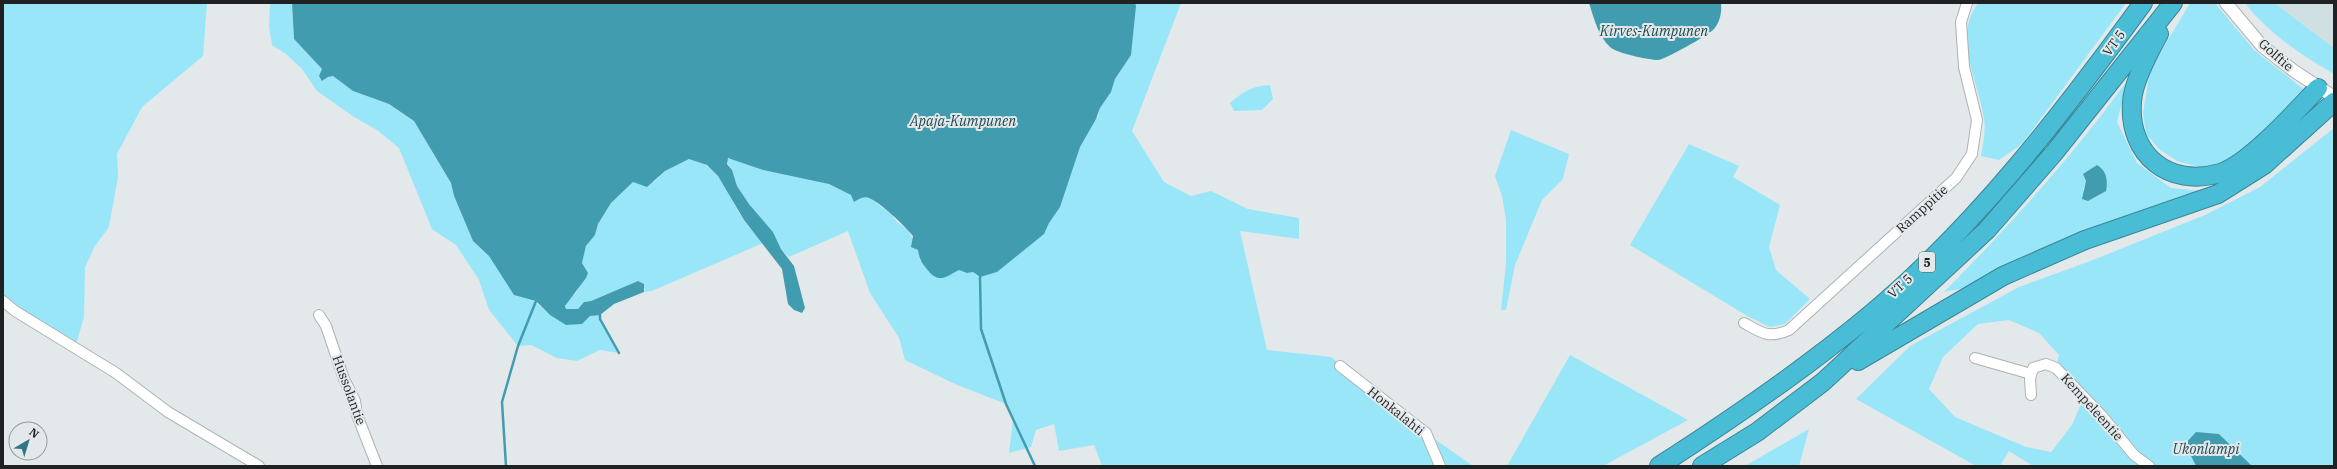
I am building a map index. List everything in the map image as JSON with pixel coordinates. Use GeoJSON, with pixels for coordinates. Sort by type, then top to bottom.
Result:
{"type":"FeatureCollection","features":[{"type":"Feature","properties":{"kind":"highway","name":"VT 5"},"geometry":{"type":"LineString","coordinates":[[1659,466],[1728,421],[1798,372],[1872,313],[1943,247],[2009,175],[2072,100],[2143,3]]}},
{"type":"Feature","properties":{"kind":"highway","name":"VT 5"},"geometry":{"type":"LineString","coordinates":[[1702,466],[1757,432],[1823,382],[1987,230],[2054,153],[2174,3]]}},
{"type":"Feature","properties":{"kind":"highway"},"geometry":{"type":"LineString","coordinates":[[2177,3],[2151,47],[2132,100],[2134,130],[2142,148],[2155,163],[2175,175],[2200,177],[2222,173],[2284,125],[2318,88]]}},
{"type":"Feature","properties":{"kind":"highway"},"geometry":{"type":"LineString","coordinates":[[1823,382],[2003,276],[2085,240],[2218,194],[2264,165],[2334,102]]}},
{"type":"Feature","properties":{"kind":"street","name":"Ramppitie"},"geometry":{"type":"LineString","coordinates":[[1744,323],[1761,332],[1776,336],[1789,330],[1956,178],[1972,154],[1977,120],[1964,67],[1961,22],[1967,3]]}},
{"type":"Feature","properties":{"kind":"street","name":"Golftie"},"geometry":{"type":"LineString","coordinates":[[2226,3],[2262,46],[2318,88],[2334,97]]}},
{"type":"Feature","properties":{"kind":"street"},"geometry":{"type":"LineString","coordinates":[[3,301],[15,311],[116,373],[168,412],[259,466]]}},
{"type":"Feature","properties":{"kind":"street","name":"Hussolantie"},"geometry":{"type":"LineString","coordinates":[[319,315],[326,326],[344,379],[355,401],[357,415],[377,466]]}},
{"type":"Feature","properties":{"kind":"street"},"geometry":{"type":"LineString","coordinates":[[1975,358],[2031,374],[2031,395]]}},
{"type":"Feature","properties":{"kind":"street","name":"Kempeleentie"},"geometry":{"type":"LineString","coordinates":[[2031,374],[2033,368],[2046,364],[2056,368],[2102,416],[2134,455],[2149,466]]}},
{"type":"Feature","properties":{"kind":"street","name":"Honkalahti"},"geometry":{"type":"LineString","coordinates":[[1340,366],[1426,433],[1440,466]]}},
{"type":"Feature","properties":{"kind":"shaded area"},"geometry":{"type":"Polygon","coordinates":[[[3,3],[207,3],[203,56],[142,107],[117,154],[118,177],[109,227],[95,246],[85,267],[84,317],[75,348],[3,301],[3,3]]]}},
{"type":"Feature","properties":{"kind":"shaded area"},"geometry":{"type":"Polygon","coordinates":[[[270,3],[292,3],[294,39],[322,69],[322,81],[333,76],[353,91],[389,104],[414,121],[451,183],[454,196],[473,241],[489,256],[499,270],[550,315],[600,315],[600,319],[619,353],[600,350],[577,361],[557,358],[531,345],[518,346],[489,310],[479,280],[456,245],[432,229],[399,148],[377,130],[354,117],[317,91],[302,69],[286,54],[272,45],[269,27],[270,3]]]}},
{"type":"Feature","properties":{"kind":"shaded area"},"geometry":{"type":"Polygon","coordinates":[[[1135,3],[1181,3],[1132,131],[1164,182],[1191,196],[1211,191],[1248,209],[1299,218],[1299,239],[1240,231],[1267,350],[1331,357],[1426,433],[1473,466],[1102,466],[1094,445],[1059,451],[1054,424],[1036,430],[1031,447],[1009,453],[1013,420],[1006,404],[955,384],[905,360],[899,338],[870,293],[848,231],[789,257],[781,249],[773,232],[749,204],[737,186],[732,170],[726,160],[731,158],[763,170],[810,179],[829,184],[851,195],[870,198],[891,214],[897,222],[908,230],[918,250],[920,260],[944,277],[959,270],[967,273],[973,272],[978,277],[1098,116],[1100,108],[1111,92],[1115,79],[1131,55],[1135,3]]]}},
{"type":"Feature","properties":{"kind":"shaded area"},"geometry":{"type":"Polygon","coordinates":[[[1978,3],[2126,3],[2022,144],[1999,160],[1981,156],[1985,124],[1969,60],[1967,45],[1967,31],[1971,17],[1978,3]]]}},
{"type":"Feature","properties":{"kind":"shaded area"},"geometry":{"type":"Polygon","coordinates":[[[2190,3],[2215,3],[2254,50],[2306,91],[2241,152],[2225,161],[2202,168],[2177,161],[2160,150],[2146,134],[2143,113],[2150,70],[2190,3]]]}},
{"type":"Feature","properties":{"kind":"shaded area"},"geometry":{"type":"Polygon","coordinates":[[[2245,3],[2275,3],[2334,48],[2334,74],[2286,43],[2264,24],[2245,3]]]}},
{"type":"Feature","properties":{"kind":"shaded area"},"geometry":{"type":"Polygon","coordinates":[[[2275,3],[2334,3],[2334,48],[2320,37],[2275,3]]]}},
{"type":"Feature","properties":{"kind":"shaded area"},"geometry":{"type":"Polygon","coordinates":[[[2127,81],[2117,122],[2137,163],[2171,188],[2202,191],[2172,200],[1960,289],[1944,292],[2040,190],[2127,81]],[[2086,181],[2083,190],[2088,201],[2096,196],[2086,181]]]}},
{"type":"Feature","properties":{"kind":"shaded area"},"geometry":{"type":"Polygon","coordinates":[[[1270,85],[1273,99],[1262,110],[1234,111],[1230,103],[1240,95],[1253,88],[1270,85]]]}},
{"type":"Feature","properties":{"kind":"shaded area"},"geometry":{"type":"Polygon","coordinates":[[[2334,128],[2334,466],[2252,466],[2219,434],[2185,444],[2196,466],[2033,466],[2009,451],[2000,466],[1976,466],[1856,399],[1910,346],[2019,287],[2093,260],[2205,215],[2260,187],[2334,128]],[[2009,320],[1978,324],[1943,357],[1929,389],[1955,417],[2026,447],[2051,452],[2072,425],[2084,397],[2056,368],[2059,355],[2039,333],[2009,320]]]}},
{"type":"Feature","properties":{"kind":"shaded area"},"geometry":{"type":"Polygon","coordinates":[[[1511,130],[1569,154],[1563,179],[1542,200],[1515,265],[1506,310],[1501,310],[1506,263],[1506,220],[1502,196],[1495,176],[1511,130]]]}},
{"type":"Feature","properties":{"kind":"shaded area"},"geometry":{"type":"Polygon","coordinates":[[[1689,144],[1739,166],[1733,177],[1780,205],[1769,247],[1776,270],[1810,299],[1785,324],[1770,327],[1749,317],[1630,245],[1689,144]]]}},
{"type":"Feature","properties":{"kind":"shaded area"},"geometry":{"type":"Polygon","coordinates":[[[689,159],[700,162],[716,174],[743,219],[763,243],[652,291],[644,292],[645,289],[638,281],[591,301],[584,302],[578,309],[566,309],[566,302],[576,293],[588,273],[582,263],[586,246],[595,235],[598,224],[611,203],[633,182],[654,182],[665,171],[689,159]]]}},
{"type":"Feature","properties":{"kind":"shaded area"},"geometry":{"type":"Polygon","coordinates":[[[1570,355],[1688,420],[1603,466],[1507,466],[1570,355]]]}},
{"type":"Feature","properties":{"kind":"shaded area"},"geometry":{"type":"Polygon","coordinates":[[[1809,429],[1799,466],[1745,466],[1809,429]]]}},
{"type":"Feature","properties":{"kind":"water","name":"Apaja-Kumpunen"},"geometry":{"type":"Polygon","coordinates":[[[292,3],[1135,3],[1136,6],[1131,55],[1115,79],[1111,92],[1100,108],[1096,119],[1080,147],[1060,207],[1049,223],[1044,234],[997,272],[980,277],[973,272],[967,273],[959,270],[945,277],[938,278],[930,273],[923,264],[918,250],[911,247],[913,236],[874,200],[865,197],[854,202],[851,195],[829,184],[763,170],[728,158],[727,164],[732,170],[737,186],[749,204],[773,232],[781,249],[794,266],[805,308],[802,313],[794,310],[788,304],[782,269],[744,220],[718,176],[707,165],[689,159],[665,171],[647,187],[633,182],[611,203],[598,224],[595,235],[586,246],[582,263],[588,273],[586,278],[565,306],[566,309],[578,309],[584,302],[591,301],[638,281],[644,284],[644,292],[614,304],[600,315],[590,316],[582,324],[566,325],[550,315],[536,301],[514,295],[489,256],[473,241],[454,196],[451,183],[414,121],[389,104],[353,91],[333,76],[322,81],[319,76],[322,69],[294,39],[292,3]]]}},
{"type":"Feature","properties":{"kind":"water","name":"Kirves-Kumpunen"},"geometry":{"type":"Polygon","coordinates":[[[1589,3],[1721,3],[1721,10],[1718,23],[1710,32],[1677,52],[1662,59],[1654,60],[1625,54],[1610,47],[1599,32],[1589,3]]]}},
{"type":"Feature","properties":{"kind":"water"},"geometry":{"type":"Polygon","coordinates":[[[2097,165],[2105,173],[2107,184],[2106,191],[2088,201],[2082,199],[2086,181],[2083,174],[2097,165]]]}},
{"type":"Feature","properties":{"kind":"water","name":"Ukonlampi"},"geometry":{"type":"Polygon","coordinates":[[[2196,432],[2219,434],[2252,466],[2196,466],[2185,444],[2196,432]]]}},
{"type":"Feature","properties":{"kind":"waterway"},"geometry":{"type":"LineString","coordinates":[[980,277],[981,329],[1006,404],[1035,466]]}},
{"type":"Feature","properties":{"kind":"waterway"},"geometry":{"type":"LineString","coordinates":[[506,466],[502,402],[518,346],[536,301]]}},
{"type":"Feature","properties":{"kind":"waterway"},"geometry":{"type":"LineString","coordinates":[[600,315],[600,319],[619,353]]}}]}
